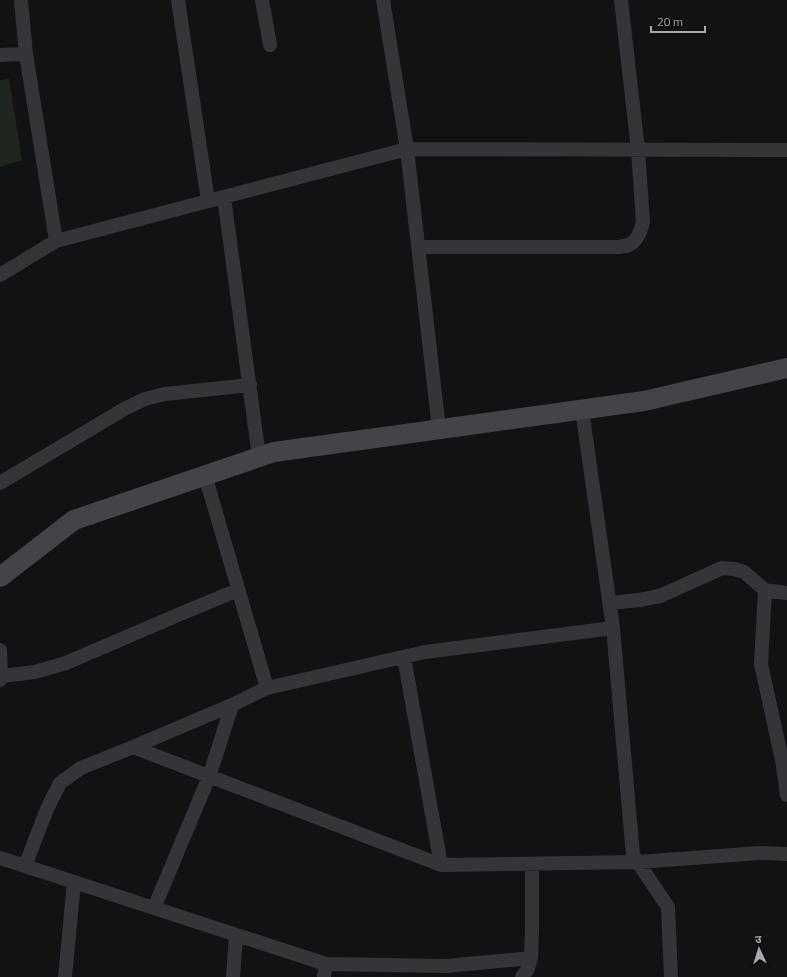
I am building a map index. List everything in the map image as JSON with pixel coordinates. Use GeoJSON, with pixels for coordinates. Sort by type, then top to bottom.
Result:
{"type":"FeatureCollection","features":[{"type":"Feature","properties":{"kind":"main road"},"geometry":{"type":"LineString","coordinates":[[0,576],[74,520],[274,452],[644,401],[787,368]]}},
{"type":"Feature","properties":{"kind":"street"},"geometry":{"type":"LineString","coordinates":[[21,0],[26,54],[56,241]]}},
{"type":"Feature","properties":{"kind":"street"},"geometry":{"type":"LineString","coordinates":[[178,0],[208,201]]}},
{"type":"Feature","properties":{"kind":"street"},"geometry":{"type":"LineString","coordinates":[[262,0],[270,45]]}},
{"type":"Feature","properties":{"kind":"street"},"geometry":{"type":"LineString","coordinates":[[383,0],[407,149],[439,429]]}},
{"type":"Feature","properties":{"kind":"street"},"geometry":{"type":"LineString","coordinates":[[418,247],[619,247],[629,245],[636,238],[641,231],[643,222],[638,150],[621,0]]}},
{"type":"Feature","properties":{"kind":"street"},"geometry":{"type":"LineString","coordinates":[[0,55],[26,54]]}},
{"type":"Feature","properties":{"kind":"street"},"geometry":{"type":"LineString","coordinates":[[0,274],[56,241],[407,149],[787,150]]}},
{"type":"Feature","properties":{"kind":"street"},"geometry":{"type":"LineString","coordinates":[[224,197],[259,457]]}},
{"type":"Feature","properties":{"kind":"street"},"geometry":{"type":"LineString","coordinates":[[0,483],[126,408],[145,399],[165,394],[250,385]]}},
{"type":"Feature","properties":{"kind":"street"},"geometry":{"type":"LineString","coordinates":[[582,410],[613,628],[633,855],[668,907],[671,977]]}},
{"type":"Feature","properties":{"kind":"street"},"geometry":{"type":"LineString","coordinates":[[205,475],[267,688]]}},
{"type":"Feature","properties":{"kind":"street"},"geometry":{"type":"LineString","coordinates":[[610,603],[660,596],[722,568],[744,572],[775,591],[761,664],[782,760],[787,795]]}},
{"type":"Feature","properties":{"kind":"street"},"geometry":{"type":"LineString","coordinates":[[0,650],[0,678],[35,672],[66,663],[238,590]]}},
{"type":"Feature","properties":{"kind":"street"},"geometry":{"type":"LineString","coordinates":[[25,866],[47,809],[60,783],[81,768],[232,705],[267,688],[426,652],[613,628]]}},
{"type":"Feature","properties":{"kind":"street"},"geometry":{"type":"LineString","coordinates":[[404,657],[441,865]]}},
{"type":"Feature","properties":{"kind":"street"},"geometry":{"type":"LineString","coordinates":[[154,908],[209,777],[232,705]]}},
{"type":"Feature","properties":{"kind":"street"},"geometry":{"type":"LineString","coordinates":[[133,747],[441,865],[638,862],[760,853],[787,854]]}},
{"type":"Feature","properties":{"kind":"street"},"geometry":{"type":"LineString","coordinates":[[0,858],[236,935],[325,971],[446,966],[527,970],[532,930],[532,864]]}},
{"type":"Feature","properties":{"kind":"street"},"geometry":{"type":"LineString","coordinates":[[65,977],[74,882]]}},
{"type":"Feature","properties":{"kind":"street"},"geometry":{"type":"LineString","coordinates":[[233,977],[236,935]]}},
{"type":"Feature","properties":{"kind":"shaded area"},"geometry":{"type":"Polygon","coordinates":[[[9,79],[22,160],[0,167],[0,80],[9,79]]]}}]}
